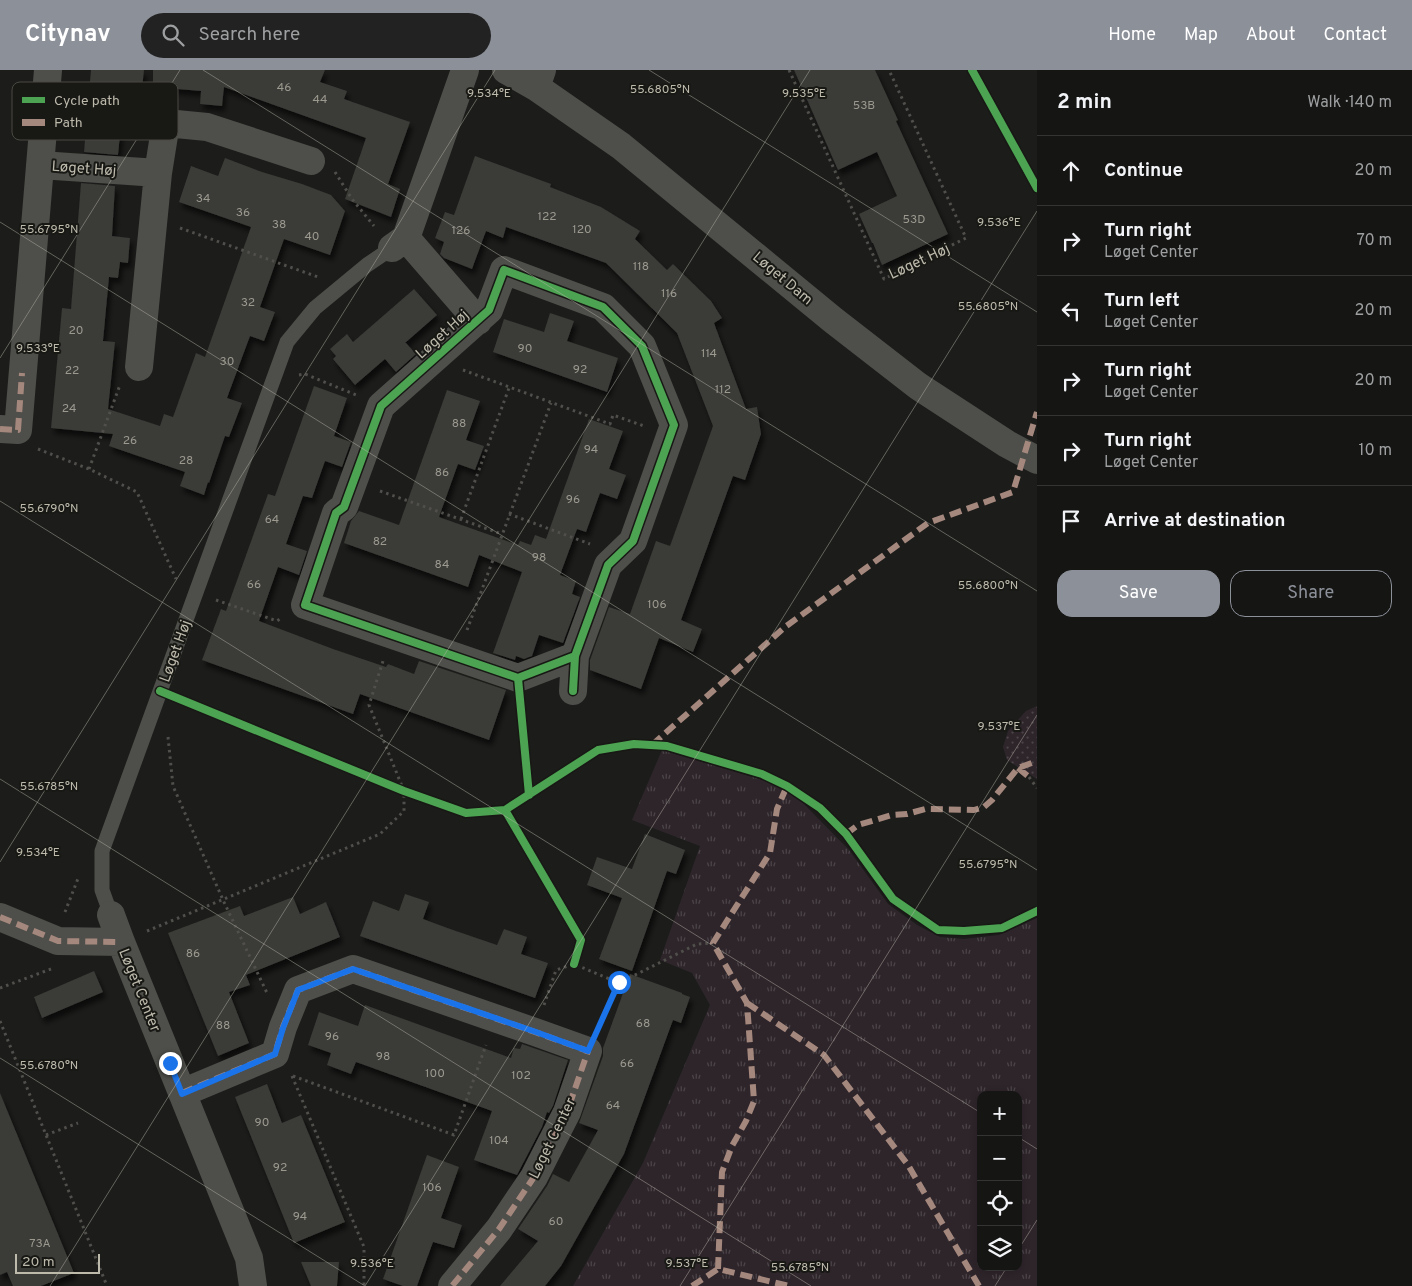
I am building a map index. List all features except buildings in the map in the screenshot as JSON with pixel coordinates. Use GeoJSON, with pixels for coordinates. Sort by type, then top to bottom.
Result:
{"type":"FeatureCollection","features":[{"type":"Feature","properties":{"kind":"street"},"geometry":{"type":"LineString","coordinates":[[399,243],[465,70]]}},
{"type":"Feature","properties":{"kind":"street"},"geometry":{"type":"LineString","coordinates":[[506,70],[539,79]]}},
{"type":"Feature","properties":{"kind":"street","name":"Løget Dam"},"geometry":{"type":"LineString","coordinates":[[539,79],[833,320],[918,386],[1007,444],[1037,460]]}},
{"type":"Feature","properties":{"kind":"street"},"geometry":{"type":"LineString","coordinates":[[178,124],[207,127],[311,161]]}},
{"type":"Feature","properties":{"kind":"street","name":"Løget Høj"},"geometry":{"type":"LineString","coordinates":[[0,429],[18,430],[42,140]]}},
{"type":"Feature","properties":{"kind":"street"},"geometry":{"type":"LineString","coordinates":[[140,367],[158,173],[163,140]]}},
{"type":"Feature","properties":{"kind":"street","name":"Løget Høj"},"geometry":{"type":"LineString","coordinates":[[40,165],[158,173]]}},
{"type":"Feature","properties":{"kind":"street","name":"Løget Høj"},"geometry":{"type":"LineString","coordinates":[[399,243],[478,321]]}},
{"type":"Feature","properties":{"kind":"street","name":"Løget Høj"},"geometry":{"type":"LineString","coordinates":[[305,605],[336,513],[344,507],[381,406],[489,310],[504,270],[603,307],[642,346],[674,425],[633,541],[608,565],[575,656],[573,691]]}},
{"type":"Feature","properties":{"kind":"street"},"geometry":{"type":"LineString","coordinates":[[305,605],[518,678],[575,656]]}},
{"type":"Feature","properties":{"kind":"street","name":"Løget Center"},"geometry":{"type":"LineString","coordinates":[[111,915],[249,1258],[253,1286]]}},
{"type":"Feature","properties":{"kind":"street","name":"Løget Center"},"geometry":{"type":"LineString","coordinates":[[0,917],[58,941],[121,942]]}},
{"type":"Feature","properties":{"kind":"street"},"geometry":{"type":"LineString","coordinates":[[182,1094],[275,1054],[298,990],[353,969],[588,1051]]}},
{"type":"Feature","properties":{"kind":"street","name":"Løget Center"},"geometry":{"type":"LineString","coordinates":[[452,1286],[500,1229],[534,1177],[567,1112],[588,1051]]}},
{"type":"Feature","properties":{"kind":"lane","name":"Løget Høj"},"geometry":{"type":"LineString","coordinates":[[111,915],[102,890],[102,851],[286,342],[315,308],[367,265],[399,243]]}},
{"type":"Feature","properties":{"kind":"path"},"geometry":{"type":"LineString","coordinates":[[311,161],[333,169],[352,199],[399,243]]}},
{"type":"Feature","properties":{"kind":"path"},"geometry":{"type":"LineString","coordinates":[[154,218],[342,286]]}},
{"type":"Feature","properties":{"kind":"path"},"geometry":{"type":"LineString","coordinates":[[434,360],[610,424],[613,416],[670,436]]}},
{"type":"Feature","properties":{"kind":"path"},"geometry":{"type":"LineString","coordinates":[[89,469],[120,386],[140,367]]}},
{"type":"Feature","properties":{"kind":"path"},"geometry":{"type":"LineString","coordinates":[[272,383],[305,374],[381,406]]}},
{"type":"Feature","properties":{"kind":"path"},"geometry":{"type":"LineString","coordinates":[[461,519],[509,388]]}},
{"type":"Feature","properties":{"kind":"path"},"geometry":{"type":"LineString","coordinates":[[457,657],[551,403]]}},
{"type":"Feature","properties":{"kind":"path"},"geometry":{"type":"LineString","coordinates":[[38,449],[89,469],[137,492],[179,584],[196,593],[276,621],[305,605]]}},
{"type":"Feature","properties":{"kind":"path"},"geometry":{"type":"LineString","coordinates":[[354,482],[502,534]]}},
{"type":"Feature","properties":{"kind":"path"},"geometry":{"type":"LineString","coordinates":[[509,514],[619,554]]}},
{"type":"Feature","properties":{"kind":"path"},"geometry":{"type":"LineString","coordinates":[[121,942],[380,834],[404,811],[404,791],[369,705],[392,634]]}},
{"type":"Feature","properties":{"kind":"path"},"geometry":{"type":"LineString","coordinates":[[170,730],[168,738],[173,786],[223,900],[283,1028]]}},
{"type":"Feature","properties":{"kind":"path"},"geometry":{"type":"LineString","coordinates":[[1029,777],[1037,788]]}},
{"type":"Feature","properties":{"kind":"path"},"geometry":{"type":"LineString","coordinates":[[395,788],[412,794]]}},
{"type":"Feature","properties":{"kind":"path"},"geometry":{"type":"LineString","coordinates":[[588,1051],[619,982],[697,944],[713,943]]}},
{"type":"Feature","properties":{"kind":"path"},"geometry":{"type":"LineString","coordinates":[[536,1032],[556,970],[575,960],[619,982]]}},
{"type":"Feature","properties":{"kind":"path"},"geometry":{"type":"LineString","coordinates":[[0,988],[57,967]]}},
{"type":"Feature","properties":{"kind":"path"},"geometry":{"type":"LineString","coordinates":[[292,1076],[454,1135],[496,1018]]}},
{"type":"Feature","properties":{"kind":"path"},"geometry":{"type":"LineString","coordinates":[[0,1021],[107,1286]]}},
{"type":"Feature","properties":{"kind":"path"},"geometry":{"type":"LineString","coordinates":[[275,1054],[292,1076],[364,1246],[364,1286]]}},
{"type":"Feature","properties":{"kind":"path"},"geometry":{"type":"LineString","coordinates":[[46,1136],[78,1123]]}},
{"type":"Feature","properties":{"kind":"green space"},"geometry":{"type":"Polygon","coordinates":[[[1037,706],[1037,779],[1007,760],[1003,747],[1008,731],[1026,711],[1037,706]]]}},
{"type":"Feature","properties":{"kind":"green space"},"geometry":{"type":"Polygon","coordinates":[[[662,750],[769,782],[795,795],[849,850],[888,904],[917,925],[940,937],[964,939],[999,935],[1037,918],[1037,1286],[573,1286],[643,1163],[710,1005],[692,973],[660,960],[700,846],[632,820],[662,750]]]}},
{"type":"Feature","properties":{"kind":"marked path"},"geometry":{"type":"LineString","coordinates":[[0,429],[18,430],[22,373]]}},
{"type":"Feature","properties":{"kind":"marked path"},"geometry":{"type":"LineString","coordinates":[[652,745],[785,627],[928,523],[1013,492],[1037,412]]}},
{"type":"Feature","properties":{"kind":"marked path"},"geometry":{"type":"LineString","coordinates":[[846,834],[858,825],[892,815],[907,814],[925,809],[974,810],[984,807],[1018,768],[1037,761]]}},
{"type":"Feature","properties":{"kind":"marked path"},"geometry":{"type":"LineString","coordinates":[[1018,768],[1029,777]]}},
{"type":"Feature","properties":{"kind":"marked path"},"geometry":{"type":"LineString","coordinates":[[718,1269],[722,1172],[732,1146],[746,1121],[754,1101],[747,1003],[713,943],[770,853],[777,809],[787,786]]}},
{"type":"Feature","properties":{"kind":"marked path"},"geometry":{"type":"LineString","coordinates":[[0,917],[58,941],[121,942]]}},
{"type":"Feature","properties":{"kind":"marked path"},"geometry":{"type":"LineString","coordinates":[[182,1093],[275,1054],[283,1027],[298,990],[353,969],[588,1051],[567,1112],[534,1177],[499,1229],[452,1286]]}},
{"type":"Feature","properties":{"kind":"marked path"},"geometry":{"type":"LineString","coordinates":[[747,1003],[824,1055],[908,1165],[979,1286]]}},
{"type":"Feature","properties":{"kind":"marked path"},"geometry":{"type":"LineString","coordinates":[[692,1286],[718,1269],[789,1286]]}},
{"type":"Feature","properties":{"kind":"cycle path"},"geometry":{"type":"LineString","coordinates":[[972,70],[1037,188]]}},
{"type":"Feature","properties":{"kind":"cycle path"},"geometry":{"type":"LineString","coordinates":[[573,691],[575,656],[608,565],[633,541],[674,425],[642,346],[603,307],[504,270],[489,310],[381,406],[344,507],[336,513],[305,605],[518,678],[575,656]]}},
{"type":"Feature","properties":{"kind":"cycle path"},"geometry":{"type":"LineString","coordinates":[[518,678],[529,795]]}},
{"type":"Feature","properties":{"kind":"cycle path"},"geometry":{"type":"LineString","coordinates":[[160,691],[404,791],[466,813],[505,810],[598,750],[634,744],[667,746],[762,774],[787,786],[820,808],[846,834],[893,899],[938,930],[964,931],[1002,928],[1037,911]]}},
{"type":"Feature","properties":{"kind":"cycle path"},"geometry":{"type":"LineString","coordinates":[[505,810],[581,940],[574,964]]}},
{"type":"Feature","properties":{"kind":"route"},"geometry":{"type":"LineString","coordinates":[[170,1063],[182,1094],[275,1054],[298,990],[353,969],[588,1051],[619,982]]}}]}
